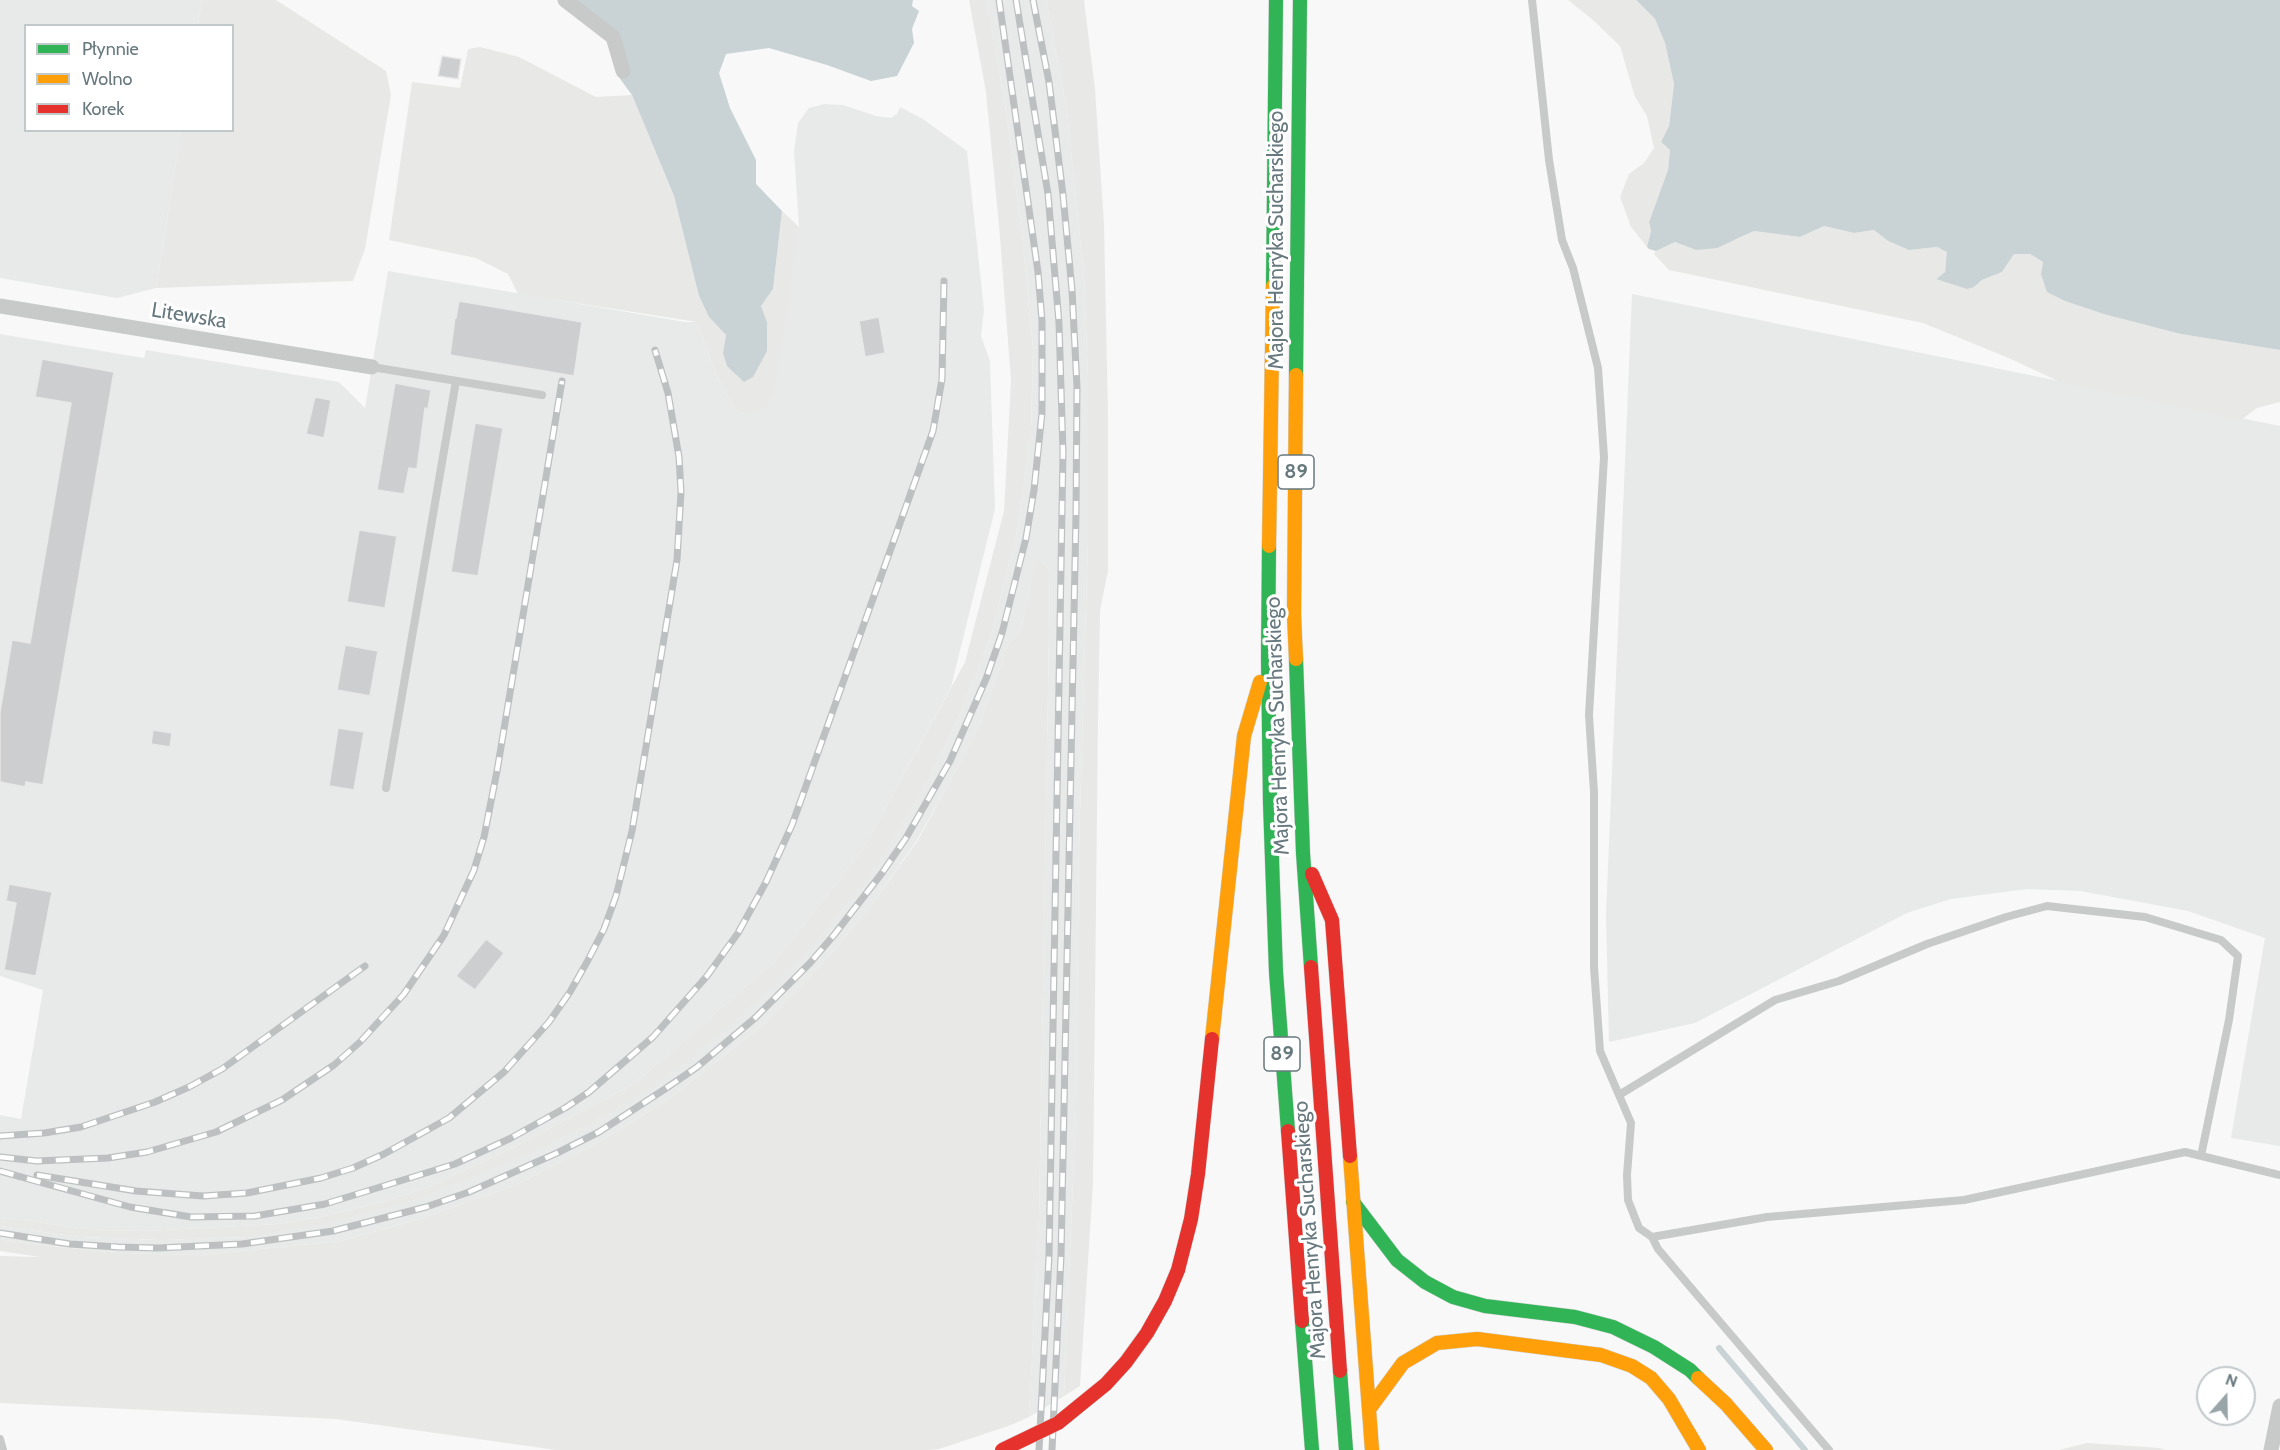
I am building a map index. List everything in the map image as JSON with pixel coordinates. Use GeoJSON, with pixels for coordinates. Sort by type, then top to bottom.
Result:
{"type":"FeatureCollection","features":[{"type":"Feature","properties":{"kind":"highway","name":"Majora Henryka Sucharskiego"},"geometry":{"type":"LineString","coordinates":[[1276,0],[1268,658],[1276,972],[1312,1450]]}},
{"type":"Feature","properties":{"kind":"highway","name":"Majora Henryka Sucharskiego"},"geometry":{"type":"LineString","coordinates":[[1300,0],[1294,615],[1303,853],[1346,1450]]}},
{"type":"Feature","properties":{"kind":"highway"},"geometry":{"type":"LineString","coordinates":[[1002,1450],[1058,1423],[1106,1384],[1126,1362],[1147,1333],[1165,1301],[1178,1270],[1190,1227],[1198,1174],[1244,736],[1268,658]]}},
{"type":"Feature","properties":{"kind":"highway"},"geometry":{"type":"LineString","coordinates":[[1303,853],[1332,920],[1372,1450]]}},
{"type":"Feature","properties":{"kind":"highway"},"geometry":{"type":"LineString","coordinates":[[1353,1202],[1397,1260],[1425,1282],[1453,1298],[1485,1306],[1575,1317],[1613,1327],[1654,1347],[1690,1370],[1726,1404],[1766,1450]]}},
{"type":"Feature","properties":{"kind":"highway"},"geometry":{"type":"LineString","coordinates":[[1370,1408],[1403,1363],[1437,1343],[1477,1339],[1601,1355],[1632,1366],[1651,1378],[1669,1399],[1699,1450]]}},
{"type":"Feature","properties":{"kind":"street"},"geometry":{"type":"LineString","coordinates":[[565,0],[613,37],[623,71]]}},
{"type":"Feature","properties":{"kind":"street","name":"Litewska"},"geometry":{"type":"LineString","coordinates":[[0,306],[372,367]]}},
{"type":"Feature","properties":{"kind":"street"},"geometry":{"type":"LineString","coordinates":[[2271,1450],[2280,1406]]}},
{"type":"Feature","properties":{"kind":"lane"},"geometry":{"type":"LineString","coordinates":[[1532,0],[1550,160],[1562,240],[1573,268],[1598,368],[1604,458],[1589,715],[1594,792],[1594,967],[1600,1051],[1632,1123],[1627,1175],[1628,1200],[1640,1228],[1652,1237],[1658,1250],[1829,1450]]}},
{"type":"Feature","properties":{"kind":"lane"},"geometry":{"type":"LineString","coordinates":[[372,367],[542,395]]}},
{"type":"Feature","properties":{"kind":"lane"},"geometry":{"type":"LineString","coordinates":[[386,788],[456,381]]}},
{"type":"Feature","properties":{"kind":"lane"},"geometry":{"type":"LineString","coordinates":[[1619,1095],[1775,1000],[1839,981],[1927,944],[2006,917],[2047,906],[2145,917],[2221,940],[2238,956],[2229,1020],[2200,1156]]}},
{"type":"Feature","properties":{"kind":"lane"},"geometry":{"type":"LineString","coordinates":[[1652,1237],[1767,1217],[1964,1200],[2186,1152],[2280,1175]]}},
{"type":"Feature","properties":{"kind":"lane"},"geometry":{"type":"LineString","coordinates":[[0,1439],[3,1450]]}},
{"type":"Feature","properties":{"kind":"shaded area"},"geometry":{"type":"Polygon","coordinates":[[[0,0],[202,0],[198,24],[24,24],[24,132],[181,132],[156,288],[117,298],[0,278],[0,0]]]}},
{"type":"Feature","properties":{"kind":"shaded area"},"geometry":{"type":"Polygon","coordinates":[[[202,0],[276,0],[386,71],[391,95],[365,249],[353,281],[156,288],[181,132],[234,132],[234,24],[198,24],[202,0]]]}},
{"type":"Feature","properties":{"kind":"shaded area"},"geometry":{"type":"Polygon","coordinates":[[[571,0],[913,0],[912,6],[919,11],[912,29],[914,43],[897,76],[871,81],[769,48],[726,54],[719,73],[730,108],[756,160],[756,184],[782,211],[773,289],[761,306],[767,322],[767,351],[753,377],[744,382],[727,366],[723,353],[726,335],[709,317],[699,296],[674,196],[632,95],[618,76],[615,33],[571,0]]]}},
{"type":"Feature","properties":{"kind":"shaded area"},"geometry":{"type":"Polygon","coordinates":[[[969,0],[987,0],[1007,117],[1033,349],[1031,429],[1019,522],[991,636],[961,712],[927,784],[876,867],[832,924],[780,980],[667,1076],[600,1119],[514,1160],[415,1200],[318,1225],[246,1237],[161,1240],[80,1237],[0,1226],[0,1217],[94,1230],[145,1231],[278,1224],[325,1216],[382,1202],[429,1187],[515,1147],[635,1083],[775,961],[863,849],[965,662],[1004,511],[1011,380],[986,92],[969,0]]]}},
{"type":"Feature","properties":{"kind":"shaded area"},"geometry":{"type":"Polygon","coordinates":[[[987,0],[1046,0],[1067,111],[1084,277],[1088,377],[1088,540],[1079,849],[1076,1109],[1064,1396],[1029,1417],[1039,1218],[1050,572],[1047,566],[1036,561],[1021,629],[1008,645],[979,725],[917,840],[875,900],[832,953],[760,1027],[666,1101],[597,1143],[516,1185],[417,1220],[340,1241],[201,1255],[117,1253],[0,1239],[0,1226],[80,1237],[161,1240],[246,1237],[415,1200],[600,1119],[832,924],[876,866],[927,784],[961,712],[991,636],[1019,522],[1031,429],[1033,349],[1007,117],[987,0]]]}},
{"type":"Feature","properties":{"kind":"shaded area"},"geometry":{"type":"Polygon","coordinates":[[[1046,0],[1084,0],[1095,89],[1104,224],[1108,415],[1108,571],[1100,611],[1093,1184],[1080,1386],[1064,1396],[1076,1109],[1079,849],[1088,540],[1088,377],[1084,277],[1067,111],[1046,0]]]}},
{"type":"Feature","properties":{"kind":"shaded area"},"geometry":{"type":"Polygon","coordinates":[[[1568,0],[1636,0],[1655,19],[1665,43],[1674,84],[1669,126],[1661,142],[1670,150],[1668,170],[1649,222],[1651,231],[1647,247],[1631,227],[1620,197],[1629,174],[1644,163],[1654,148],[1647,116],[1635,97],[1620,46],[1568,0]]]}},
{"type":"Feature","properties":{"kind":"shaded area"},"geometry":{"type":"Polygon","coordinates":[[[1636,0],[2280,0],[2280,350],[2181,334],[2104,314],[2065,301],[2047,292],[2041,274],[2043,262],[2030,254],[2014,254],[2002,272],[1967,289],[1936,279],[1945,272],[1947,252],[1937,247],[1909,250],[1888,241],[1874,230],[1854,233],[1824,226],[1800,237],[1754,231],[1717,248],[1696,250],[1675,242],[1656,251],[1649,249],[1647,247],[1651,231],[1649,222],[1668,170],[1670,150],[1661,142],[1669,126],[1674,84],[1665,43],[1655,19],[1636,0]]]}},
{"type":"Feature","properties":{"kind":"shaded area"},"geometry":{"type":"Polygon","coordinates":[[[480,47],[519,57],[596,97],[632,95],[674,196],[699,296],[709,317],[726,335],[723,353],[767,322],[761,306],[773,289],[782,211],[799,227],[775,388],[763,410],[746,415],[734,409],[715,372],[697,322],[518,294],[508,274],[476,258],[389,240],[412,82],[460,88],[468,49],[480,47]]]}},
{"type":"Feature","properties":{"kind":"shaded area"},"geometry":{"type":"Polygon","coordinates":[[[824,104],[843,105],[876,116],[891,118],[897,114],[900,107],[923,119],[967,151],[984,310],[981,336],[990,361],[995,509],[951,687],[863,849],[775,961],[635,1083],[515,1147],[429,1187],[382,1202],[325,1216],[278,1224],[145,1231],[94,1230],[0,1217],[0,1115],[21,1119],[43,990],[0,976],[0,334],[144,358],[146,350],[339,382],[365,408],[388,271],[685,322],[697,322],[715,372],[734,409],[746,415],[799,227],[794,151],[798,123],[809,108],[824,104]]]}},
{"type":"Feature","properties":{"kind":"shaded area"},"geometry":{"type":"Polygon","coordinates":[[[1824,226],[1854,233],[1874,230],[1888,241],[1909,250],[1937,247],[1948,252],[1945,272],[1936,279],[1974,287],[1982,280],[2002,272],[2014,254],[2030,254],[2043,262],[2041,274],[2181,334],[2280,350],[2280,402],[2257,408],[2241,420],[2060,382],[1923,323],[1669,270],[1654,254],[1675,242],[1696,250],[1738,239],[1754,231],[1800,237],[1824,226]]]}},
{"type":"Feature","properties":{"kind":"shaded area"},"geometry":{"type":"Polygon","coordinates":[[[1632,294],[2280,426],[2280,1146],[2231,1138],[2265,938],[2188,911],[2080,891],[2027,889],[1951,899],[1907,913],[1695,1023],[1609,1042],[1606,914],[1632,294]]]}},
{"type":"Feature","properties":{"kind":"shaded area"},"geometry":{"type":"Polygon","coordinates":[[[1036,560],[1047,566],[1050,572],[1039,1218],[1029,1417],[939,1449],[929,1450],[556,1450],[336,1419],[0,1403],[0,1256],[40,1257],[0,1251],[0,1239],[117,1253],[201,1255],[340,1241],[417,1220],[516,1185],[597,1143],[666,1101],[760,1027],[832,953],[875,900],[918,840],[979,725],[1008,645],[1021,629],[1036,560]]]}},
{"type":"Feature","properties":{"kind":"shaded area"},"geometry":{"type":"Polygon","coordinates":[[[2087,1443],[2160,1448],[2165,1450],[2059,1450],[2087,1443]]]}},
{"type":"Feature","properties":{"kind":"building"},"geometry":{"type":"Polygon","coordinates":[[[442,56],[461,59],[458,79],[438,76],[442,56]]]}},
{"type":"Feature","properties":{"kind":"building"},"geometry":{"type":"Polygon","coordinates":[[[459,301],[582,322],[574,376],[450,355],[459,301]]]}},
{"type":"Feature","properties":{"kind":"building"},"geometry":{"type":"Polygon","coordinates":[[[879,317],[885,353],[865,357],[859,321],[879,317]]]}},
{"type":"Feature","properties":{"kind":"building"},"geometry":{"type":"Polygon","coordinates":[[[42,359],[114,372],[43,785],[26,782],[25,787],[0,782],[0,712],[12,640],[30,643],[71,403],[35,397],[42,359]]]}},
{"type":"Feature","properties":{"kind":"building"},"geometry":{"type":"Polygon","coordinates":[[[395,383],[431,390],[428,409],[425,408],[417,469],[409,468],[404,494],[377,490],[395,383]]]}},
{"type":"Feature","properties":{"kind":"building"},"geometry":{"type":"Polygon","coordinates":[[[315,397],[331,400],[324,438],[306,434],[315,397]]]}},
{"type":"Feature","properties":{"kind":"building"},"geometry":{"type":"Polygon","coordinates":[[[475,423],[503,428],[478,576],[451,572],[475,423]]]}},
{"type":"Feature","properties":{"kind":"building"},"geometry":{"type":"Polygon","coordinates":[[[359,530],[397,536],[385,608],[347,602],[359,530]]]}},
{"type":"Feature","properties":{"kind":"building"},"geometry":{"type":"Polygon","coordinates":[[[345,645],[378,651],[370,696],[337,690],[345,645]]]}},
{"type":"Feature","properties":{"kind":"building"},"geometry":{"type":"Polygon","coordinates":[[[338,728],[364,732],[354,790],[329,786],[338,728]]]}},
{"type":"Feature","properties":{"kind":"building"},"geometry":{"type":"Polygon","coordinates":[[[153,730],[172,733],[170,747],[151,744],[153,730]]]}},
{"type":"Feature","properties":{"kind":"building"},"geometry":{"type":"Polygon","coordinates":[[[9,884],[52,892],[36,976],[4,970],[16,903],[6,901],[9,884]]]}},
{"type":"Feature","properties":{"kind":"building"},"geometry":{"type":"Polygon","coordinates":[[[486,939],[504,953],[475,990],[456,976],[486,939]]]}},
{"type":"Feature","properties":{"kind":"waterway"},"geometry":{"type":"LineString","coordinates":[[1719,1348],[1805,1450]]}},
{"type":"Feature","properties":{"kind":"railway"},"geometry":{"type":"LineString","coordinates":[[0,1233],[70,1244],[118,1247],[158,1248],[242,1244],[333,1231],[426,1207],[469,1192],[599,1132],[697,1067],[755,1018],[810,963],[834,935],[906,838],[950,761],[986,679],[1002,633],[1026,538],[1034,490],[1042,413],[1042,321],[1038,272],[999,0]]}},
{"type":"Feature","properties":{"kind":"railway"},"geometry":{"type":"LineString","coordinates":[[1016,0],[1048,194],[1059,323],[1063,453],[1049,1256],[1039,1450]]}},
{"type":"Feature","properties":{"kind":"railway"},"geometry":{"type":"LineString","coordinates":[[1033,0],[1049,82],[1063,195],[1072,290],[1077,387],[1061,1256],[1052,1450]]}},
{"type":"Feature","properties":{"kind":"railway"},"geometry":{"type":"LineString","coordinates":[[0,1171],[130,1207],[191,1217],[255,1216],[325,1204],[455,1164],[511,1138],[589,1092],[653,1037],[707,976],[738,933],[766,882],[792,825],[933,431],[942,379],[944,281]]}},
{"type":"Feature","properties":{"kind":"railway"},"geometry":{"type":"LineString","coordinates":[[37,1175],[136,1191],[203,1196],[247,1193],[321,1178],[353,1168],[384,1154],[449,1118],[504,1072],[549,1022],[587,962],[604,929],[616,896],[632,831],[677,560],[681,492],[679,457],[668,393],[655,350]]}},
{"type":"Feature","properties":{"kind":"railway"},"geometry":{"type":"LineString","coordinates":[[0,1157],[37,1161],[108,1158],[147,1152],[216,1132],[282,1100],[334,1065],[360,1042],[404,994],[444,935],[474,870],[484,837],[562,381]]}},
{"type":"Feature","properties":{"kind":"railway"},"geometry":{"type":"LineString","coordinates":[[0,1136],[44,1133],[81,1127],[155,1102],[189,1087],[222,1069],[365,966]]}},
{"type":"Feature","properties":{"kind":"traffic: fast"},"geometry":{"type":"LineString","coordinates":[[1273,286],[1276,0]]}},
{"type":"Feature","properties":{"kind":"traffic: fast"},"geometry":{"type":"LineString","coordinates":[[1296,375],[1300,0]]}},
{"type":"Feature","properties":{"kind":"traffic: fast"},"geometry":{"type":"LineString","coordinates":[[1269,546],[1270,803],[1276,972],[1288,1131]]}},
{"type":"Feature","properties":{"kind":"traffic: fast"},"geometry":{"type":"LineString","coordinates":[[1296,659],[1303,853],[1311,967]]}},
{"type":"Feature","properties":{"kind":"traffic: fast"},"geometry":{"type":"LineString","coordinates":[[1353,1202],[1397,1260],[1425,1282],[1453,1297],[1485,1306],[1575,1317],[1613,1327],[1654,1347],[1690,1370],[1698,1378]]}},
{"type":"Feature","properties":{"kind":"traffic: fast"},"geometry":{"type":"LineString","coordinates":[[1302,1321],[1312,1450]]}},
{"type":"Feature","properties":{"kind":"traffic: fast"},"geometry":{"type":"LineString","coordinates":[[1340,1371],[1346,1450]]}},
{"type":"Feature","properties":{"kind":"traffic: slow"},"geometry":{"type":"LineString","coordinates":[[1269,546],[1273,286]]}},
{"type":"Feature","properties":{"kind":"traffic: slow"},"geometry":{"type":"LineString","coordinates":[[1296,375],[1294,615],[1296,659]]}},
{"type":"Feature","properties":{"kind":"traffic: slow"},"geometry":{"type":"LineString","coordinates":[[1212,1039],[1244,736],[1260,682]]}},
{"type":"Feature","properties":{"kind":"traffic: slow"},"geometry":{"type":"LineString","coordinates":[[1350,1156],[1372,1450]]}},
{"type":"Feature","properties":{"kind":"traffic: slow"},"geometry":{"type":"LineString","coordinates":[[1370,1408],[1403,1363],[1437,1343],[1477,1339],[1601,1355],[1632,1366],[1651,1378],[1669,1399],[1699,1450]]}},
{"type":"Feature","properties":{"kind":"traffic: slow"},"geometry":{"type":"LineString","coordinates":[[1698,1378],[1726,1404],[1766,1450]]}},
{"type":"Feature","properties":{"kind":"traffic: jam"},"geometry":{"type":"LineString","coordinates":[[1312,874],[1332,920],[1350,1156]]}},
{"type":"Feature","properties":{"kind":"traffic: jam"},"geometry":{"type":"LineString","coordinates":[[1311,967],[1340,1371]]}},
{"type":"Feature","properties":{"kind":"traffic: jam"},"geometry":{"type":"LineString","coordinates":[[1178,1270],[1191,1219],[1198,1174],[1212,1039]]}},
{"type":"Feature","properties":{"kind":"traffic: jam"},"geometry":{"type":"LineString","coordinates":[[1288,1131],[1302,1321]]}},
{"type":"Feature","properties":{"kind":"traffic: jam"},"geometry":{"type":"LineString","coordinates":[[1002,1450],[1058,1423],[1106,1384],[1126,1362],[1147,1333],[1165,1301],[1178,1270]]}}]}
